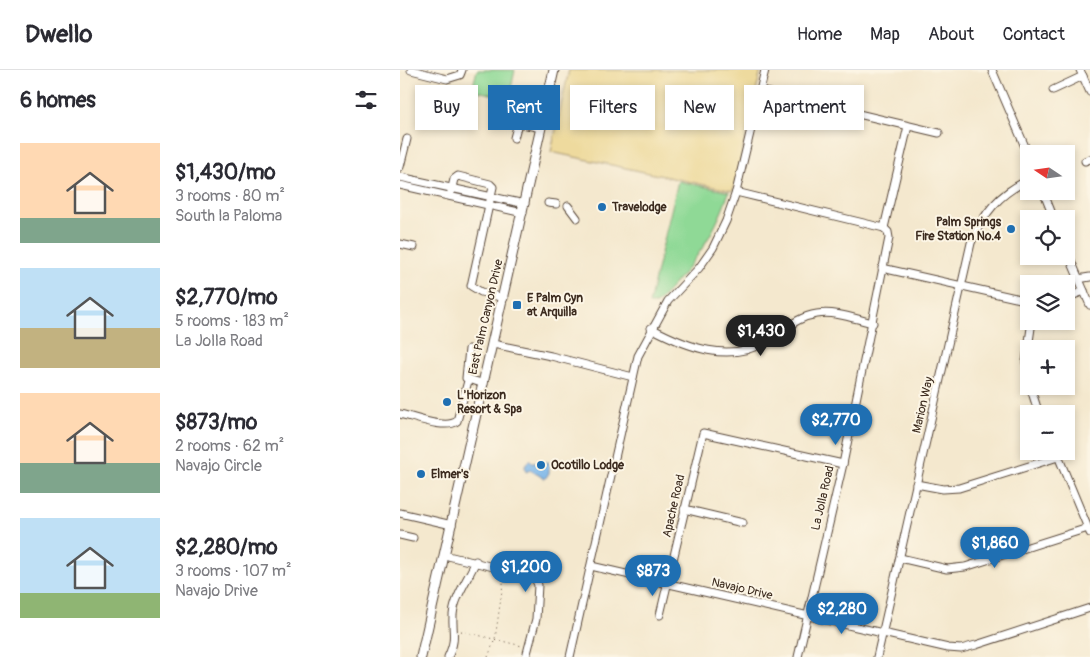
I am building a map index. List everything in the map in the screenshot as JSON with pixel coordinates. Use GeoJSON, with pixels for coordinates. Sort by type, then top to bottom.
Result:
{"type":"FeatureCollection","features":[{"type":"Feature","properties":{"kind":"main road","name":"East Palm Canyon Drive"},"geometry":{"type":"LineString","coordinates":[[551,85],[554,70]]}},
{"type":"Feature","properties":{"kind":"main road","name":"East Palm Canyon Drive"},"geometry":{"type":"LineString","coordinates":[[421,657],[542,130]]}},
{"type":"Feature","properties":{"kind":"street"},"geometry":{"type":"LineString","coordinates":[[411,70],[446,79],[460,75],[462,70]]}},
{"type":"Feature","properties":{"kind":"street"},"geometry":{"type":"LineString","coordinates":[[762,85],[766,70]]}},
{"type":"Feature","properties":{"kind":"street"},"geometry":{"type":"LineString","coordinates":[[992,70],[1024,145]]}},
{"type":"Feature","properties":{"kind":"street"},"geometry":{"type":"LineString","coordinates":[[1053,90],[1082,73],[1090,92]]}},
{"type":"Feature","properties":{"kind":"street"},"geometry":{"type":"LineString","coordinates":[[864,116],[939,133]]}},
{"type":"Feature","properties":{"kind":"street","name":"La Jolla Road"},"geometry":{"type":"LineString","coordinates":[[798,657],[843,464],[873,323],[889,238],[888,232],[884,228],[908,126]]}},
{"type":"Feature","properties":{"kind":"street"},"geometry":{"type":"LineString","coordinates":[[514,138],[516,130]]}},
{"type":"Feature","properties":{"kind":"street"},"geometry":{"type":"LineString","coordinates":[[570,657],[638,356],[651,328],[668,301],[698,268],[713,248],[726,221],[736,192],[751,130]]}},
{"type":"Feature","properties":{"kind":"street"},"geometry":{"type":"LineString","coordinates":[[400,167],[407,139]]}},
{"type":"Feature","properties":{"kind":"street"},"geometry":{"type":"LineString","coordinates":[[451,192],[454,179],[458,176],[490,184],[493,187],[471,286],[480,292],[504,298]]}},
{"type":"Feature","properties":{"kind":"street"},"geometry":{"type":"LineString","coordinates":[[400,177],[451,192],[524,208]]}},
{"type":"Feature","properties":{"kind":"street"},"geometry":{"type":"LineString","coordinates":[[400,185],[451,192]]}},
{"type":"Feature","properties":{"kind":"street","name":"Marion Way"},"geometry":{"type":"LineString","coordinates":[[877,657],[971,243],[980,222],[1005,193],[1020,185]]}},
{"type":"Feature","properties":{"kind":"street"},"geometry":{"type":"LineString","coordinates":[[736,192],[884,228]]}},
{"type":"Feature","properties":{"kind":"street"},"geometry":{"type":"LineString","coordinates":[[548,203],[556,204]]}},
{"type":"Feature","properties":{"kind":"street"},"geometry":{"type":"LineString","coordinates":[[568,206],[577,218]]}},
{"type":"Feature","properties":{"kind":"street"},"geometry":{"type":"LineString","coordinates":[[400,244],[414,247]]}},
{"type":"Feature","properties":{"kind":"street"},"geometry":{"type":"LineString","coordinates":[[1072,265],[1090,305]]}},
{"type":"Feature","properties":{"kind":"street"},"geometry":{"type":"LineString","coordinates":[[882,268],[1020,298]]}},
{"type":"Feature","properties":{"kind":"street"},"geometry":{"type":"LineString","coordinates":[[1078,279],[1090,277]]}},
{"type":"Feature","properties":{"kind":"street"},"geometry":{"type":"LineString","coordinates":[[1075,294],[1084,291]]}},
{"type":"Feature","properties":{"kind":"street"},"geometry":{"type":"LineString","coordinates":[[651,328],[692,346],[726,353],[755,348],[792,323],[817,314],[834,314],[873,323]]}},
{"type":"Feature","properties":{"kind":"street"},"geometry":{"type":"LineString","coordinates":[[493,344],[551,356],[633,377]]}},
{"type":"Feature","properties":{"kind":"street"},"geometry":{"type":"LineString","coordinates":[[400,414],[445,425],[453,424],[457,421],[468,380],[469,349]]}},
{"type":"Feature","properties":{"kind":"street"},"geometry":{"type":"LineString","coordinates":[[468,380],[484,384]]}},
{"type":"Feature","properties":{"kind":"street","name":"Apache Road"},"geometry":{"type":"LineString","coordinates":[[660,615],[703,433],[843,464]]}},
{"type":"Feature","properties":{"kind":"street"},"geometry":{"type":"LineString","coordinates":[[916,484],[943,490],[959,488],[1040,460]]}},
{"type":"Feature","properties":{"kind":"street"},"geometry":{"type":"LineString","coordinates":[[900,558],[947,569],[965,567],[1089,531],[1059,460]]}},
{"type":"Feature","properties":{"kind":"street"},"geometry":{"type":"LineString","coordinates":[[684,509],[744,523]]}},
{"type":"Feature","properties":{"kind":"street"},"geometry":{"type":"LineString","coordinates":[[400,513],[452,525]]}},
{"type":"Feature","properties":{"kind":"street"},"geometry":{"type":"LineString","coordinates":[[400,535],[413,538]]}},
{"type":"Feature","properties":{"kind":"street"},"geometry":{"type":"LineString","coordinates":[[444,555],[468,559],[506,570],[527,572],[534,576],[538,585],[536,619],[526,657]]}},
{"type":"Feature","properties":{"kind":"street"},"geometry":{"type":"LineString","coordinates":[[448,657],[455,630],[453,616],[455,606],[476,561]]}},
{"type":"Feature","properties":{"kind":"street","name":"Navajo Drive"},"geometry":{"type":"LineString","coordinates":[[591,566],[948,648],[961,648],[1090,608]]}},
{"type":"Feature","properties":{"kind":"path"},"geometry":{"type":"LineString","coordinates":[[488,657],[495,639],[506,570]]}},
{"type":"Feature","properties":{"kind":"path"},"geometry":{"type":"LineString","coordinates":[[455,630],[528,647]]}},
{"type":"Feature","properties":{"kind":"green space"},"geometry":{"type":"Polygon","coordinates":[[[477,70],[515,70],[512,85],[488,85],[488,93],[478,91],[478,85],[473,85],[477,70]]]}},
{"type":"Feature","properties":{"kind":"green space"},"geometry":{"type":"Polygon","coordinates":[[[678,181],[729,192],[716,225],[690,265],[656,304],[649,304],[678,181]]]}},
{"type":"Feature","properties":{"kind":"sand"},"geometry":{"type":"Polygon","coordinates":[[[569,70],[761,70],[758,85],[744,85],[744,130],[747,130],[733,191],[551,152],[556,130],[560,130],[560,111],[569,70]]]}},
{"type":"Feature","properties":{"kind":"water"},"geometry":{"type":"Polygon","coordinates":[[[529,460],[532,463],[549,462],[549,473],[545,479],[530,470],[526,472],[525,466],[529,460]]]}},
{"type":"Feature","properties":{"kind":"place","name":"Travelodge"},"geometry":{"type":"Point","coordinates":[602,207]}},
{"type":"Feature","properties":{"kind":"place","name":"Palm Springs Fire Station No.4"},"geometry":{"type":"Point","coordinates":[1011,229]}},
{"type":"Feature","properties":{"kind":"place","name":"E Palm Cyn at Arquilla"},"geometry":{"type":"Point","coordinates":[517,305]}},
{"type":"Feature","properties":{"kind":"place","name":"L'Horizon Resort & Spa"},"geometry":{"type":"Point","coordinates":[447,402]}},
{"type":"Feature","properties":{"kind":"place","name":"Ocotillo Lodge"},"geometry":{"type":"Point","coordinates":[541,465]}},
{"type":"Feature","properties":{"kind":"place","name":"Elmer's"},"geometry":{"type":"Point","coordinates":[421,474]}}]}
